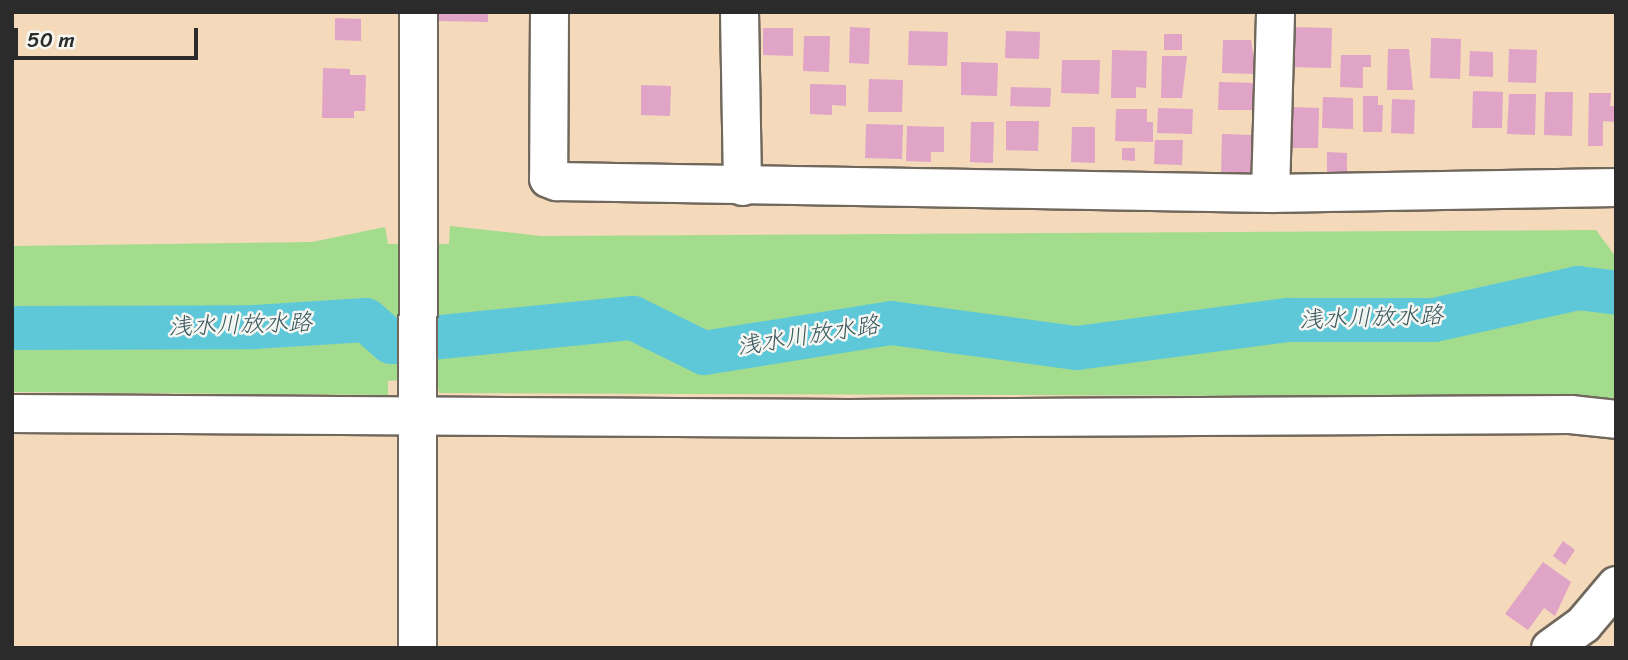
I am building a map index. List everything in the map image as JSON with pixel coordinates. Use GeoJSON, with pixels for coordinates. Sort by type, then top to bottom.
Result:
{"type":"FeatureCollection","features":[{"type":"Feature","properties":{"kind":"street"},"geometry":{"type":"LineString","coordinates":[[417,648],[420,412],[418,12]]}},
{"type":"Feature","properties":{"kind":"street"},"geometry":{"type":"LineString","coordinates":[[549,12],[548,178],[742,186],[1270,193],[1616,187]]}},
{"type":"Feature","properties":{"kind":"street"},"geometry":{"type":"LineString","coordinates":[[739,12],[742,186]]}},
{"type":"Feature","properties":{"kind":"street"},"geometry":{"type":"LineString","coordinates":[[1270,193],[1275,12]]}},
{"type":"Feature","properties":{"kind":"street"},"geometry":{"type":"LineString","coordinates":[[12,413],[420,412],[848,418],[1570,414],[1616,419]]}},
{"type":"Feature","properties":{"kind":"street"},"geometry":{"type":"LineString","coordinates":[[1550,648],[1583,624],[1616,585]]}},
{"type":"Feature","properties":{"kind":"green space"},"geometry":{"type":"Polygon","coordinates":[[[450,226],[541,236],[1596,230],[1616,257],[1616,404],[1581,397],[439,393],[437,378],[388,381],[388,395],[12,392],[12,246],[312,242],[385,227],[388,244],[449,244],[450,226]]]}},
{"type":"Feature","properties":{"kind":"building"},"geometry":{"type":"Polygon","coordinates":[[[438,12],[488,12],[488,22],[438,21],[438,12]]]}},
{"type":"Feature","properties":{"kind":"building"},"geometry":{"type":"Polygon","coordinates":[[[335,18],[361,19],[361,41],[335,40],[335,18]]]}},
{"type":"Feature","properties":{"kind":"building"},"geometry":{"type":"Polygon","coordinates":[[[850,27],[870,28],[869,64],[849,63],[850,27]]]}},
{"type":"Feature","properties":{"kind":"building"},"geometry":{"type":"Polygon","coordinates":[[[1290,27],[1332,28],[1331,68],[1289,67],[1290,27]]]}},
{"type":"Feature","properties":{"kind":"building"},"geometry":{"type":"Polygon","coordinates":[[[763,28],[793,28],[793,56],[763,55],[763,28]]]}},
{"type":"Feature","properties":{"kind":"building"},"geometry":{"type":"Polygon","coordinates":[[[909,31],[948,32],[947,66],[908,65],[909,31]]]}},
{"type":"Feature","properties":{"kind":"building"},"geometry":{"type":"Polygon","coordinates":[[[1006,31],[1040,32],[1039,59],[1005,58],[1006,31]]]}},
{"type":"Feature","properties":{"kind":"building"},"geometry":{"type":"Polygon","coordinates":[[[1164,34],[1182,34],[1182,50],[1164,50],[1164,34]]]}},
{"type":"Feature","properties":{"kind":"building"},"geometry":{"type":"Polygon","coordinates":[[[804,36],[830,36],[829,72],[803,71],[804,36]]]}},
{"type":"Feature","properties":{"kind":"building"},"geometry":{"type":"Polygon","coordinates":[[[1431,38],[1461,39],[1460,79],[1430,78],[1431,38]]]}},
{"type":"Feature","properties":{"kind":"building"},"geometry":{"type":"Polygon","coordinates":[[[1223,40],[1251,40],[1256,74],[1222,73],[1223,40]]]}},
{"type":"Feature","properties":{"kind":"building"},"geometry":{"type":"Polygon","coordinates":[[[1388,49],[1409,49],[1413,90],[1387,90],[1388,49]]]}},
{"type":"Feature","properties":{"kind":"building"},"geometry":{"type":"Polygon","coordinates":[[[1509,49],[1537,50],[1536,83],[1508,82],[1509,49]]]}},
{"type":"Feature","properties":{"kind":"building"},"geometry":{"type":"Polygon","coordinates":[[[1112,50],[1147,51],[1146,88],[1136,87],[1136,98],[1111,98],[1112,50]]]}},
{"type":"Feature","properties":{"kind":"building"},"geometry":{"type":"Polygon","coordinates":[[[1470,51],[1493,52],[1493,77],[1469,76],[1470,51]]]}},
{"type":"Feature","properties":{"kind":"building"},"geometry":{"type":"Polygon","coordinates":[[[1341,55],[1371,55],[1371,67],[1363,67],[1363,88],[1340,87],[1341,55]]]}},
{"type":"Feature","properties":{"kind":"building"},"geometry":{"type":"Polygon","coordinates":[[[1162,56],[1187,56],[1182,98],[1161,98],[1162,56]]]}},
{"type":"Feature","properties":{"kind":"building"},"geometry":{"type":"Polygon","coordinates":[[[1062,60],[1100,60],[1099,94],[1061,93],[1062,60]]]}},
{"type":"Feature","properties":{"kind":"building"},"geometry":{"type":"Polygon","coordinates":[[[961,62],[998,63],[997,96],[961,95],[961,62]]]}},
{"type":"Feature","properties":{"kind":"building"},"geometry":{"type":"Polygon","coordinates":[[[323,68],[350,69],[350,75],[366,75],[365,111],[354,111],[354,118],[322,118],[323,68]]]}},
{"type":"Feature","properties":{"kind":"building"},"geometry":{"type":"Polygon","coordinates":[[[869,79],[903,80],[902,112],[868,112],[869,79]]]}},
{"type":"Feature","properties":{"kind":"building"},"geometry":{"type":"Polygon","coordinates":[[[1219,82],[1256,83],[1255,110],[1218,110],[1219,82]]]}},
{"type":"Feature","properties":{"kind":"building"},"geometry":{"type":"Polygon","coordinates":[[[810,84],[846,85],[846,106],[832,105],[832,115],[810,114],[810,84]]]}},
{"type":"Feature","properties":{"kind":"building"},"geometry":{"type":"Polygon","coordinates":[[[641,85],[671,86],[670,116],[641,115],[641,85]]]}},
{"type":"Feature","properties":{"kind":"building"},"geometry":{"type":"Polygon","coordinates":[[[1011,87],[1051,88],[1050,107],[1010,106],[1011,87]]]}},
{"type":"Feature","properties":{"kind":"building"},"geometry":{"type":"Polygon","coordinates":[[[1473,91],[1503,92],[1502,128],[1472,128],[1473,91]]]}},
{"type":"Feature","properties":{"kind":"building"},"geometry":{"type":"Polygon","coordinates":[[[1545,92],[1573,92],[1572,136],[1544,135],[1545,92]]]}},
{"type":"Feature","properties":{"kind":"building"},"geometry":{"type":"Polygon","coordinates":[[[1589,93],[1611,93],[1610,106],[1614,106],[1614,122],[1603,121],[1603,146],[1588,146],[1589,93]]]}},
{"type":"Feature","properties":{"kind":"building"},"geometry":{"type":"Polygon","coordinates":[[[1509,94],[1536,94],[1535,135],[1507,134],[1509,94]]]}},
{"type":"Feature","properties":{"kind":"building"},"geometry":{"type":"Polygon","coordinates":[[[1363,96],[1378,96],[1378,105],[1383,105],[1382,132],[1363,132],[1363,96]]]}},
{"type":"Feature","properties":{"kind":"building"},"geometry":{"type":"Polygon","coordinates":[[[1323,97],[1353,98],[1353,129],[1322,128],[1323,97]]]}},
{"type":"Feature","properties":{"kind":"building"},"geometry":{"type":"Polygon","coordinates":[[[1392,99],[1415,100],[1414,134],[1391,133],[1392,99]]]}},
{"type":"Feature","properties":{"kind":"building"},"geometry":{"type":"Polygon","coordinates":[[[1291,107],[1319,108],[1318,148],[1290,148],[1291,107]]]}},
{"type":"Feature","properties":{"kind":"building"},"geometry":{"type":"Polygon","coordinates":[[[1158,108],[1193,109],[1192,134],[1157,133],[1158,108]]]}},
{"type":"Feature","properties":{"kind":"building"},"geometry":{"type":"Polygon","coordinates":[[[1116,109],[1147,109],[1147,122],[1153,122],[1153,142],[1115,141],[1116,109]]]}},
{"type":"Feature","properties":{"kind":"building"},"geometry":{"type":"Polygon","coordinates":[[[1006,121],[1039,121],[1038,151],[1006,150],[1006,121]]]}},
{"type":"Feature","properties":{"kind":"building"},"geometry":{"type":"Polygon","coordinates":[[[971,122],[994,122],[993,163],[970,162],[971,122]]]}},
{"type":"Feature","properties":{"kind":"building"},"geometry":{"type":"Polygon","coordinates":[[[866,124],[903,125],[902,159],[865,158],[866,124]]]}},
{"type":"Feature","properties":{"kind":"building"},"geometry":{"type":"Polygon","coordinates":[[[907,126],[944,127],[944,152],[931,152],[931,162],[906,161],[907,126]]]}},
{"type":"Feature","properties":{"kind":"building"},"geometry":{"type":"Polygon","coordinates":[[[1072,127],[1095,127],[1095,163],[1071,162],[1072,127]]]}},
{"type":"Feature","properties":{"kind":"building"},"geometry":{"type":"Polygon","coordinates":[[[1222,134],[1254,135],[1253,176],[1221,175],[1222,134]]]}},
{"type":"Feature","properties":{"kind":"building"},"geometry":{"type":"Polygon","coordinates":[[[1155,140],[1183,140],[1182,165],[1154,164],[1155,140]]]}},
{"type":"Feature","properties":{"kind":"building"},"geometry":{"type":"Polygon","coordinates":[[[1122,148],[1135,148],[1135,161],[1122,160],[1122,148]]]}},
{"type":"Feature","properties":{"kind":"building"},"geometry":{"type":"Polygon","coordinates":[[[1327,152],[1347,153],[1347,172],[1327,172],[1327,152]]]}},
{"type":"Feature","properties":{"kind":"building"},"geometry":{"type":"Polygon","coordinates":[[[1563,541],[1575,550],[1565,565],[1553,556],[1563,541]]]}},
{"type":"Feature","properties":{"kind":"building"},"geometry":{"type":"Polygon","coordinates":[[[1543,562],[1571,582],[1555,616],[1544,608],[1528,630],[1505,614],[1543,562]]]}},
{"type":"Feature","properties":{"kind":"waterway","name":"浅水川放水路"},"geometry":{"type":"LineString","coordinates":[[12,328],[254,327],[366,320],[391,342],[633,318],[704,353],[891,323],[1077,348],[1288,320],[1434,320],[1578,288],[1616,293]]}}]}
